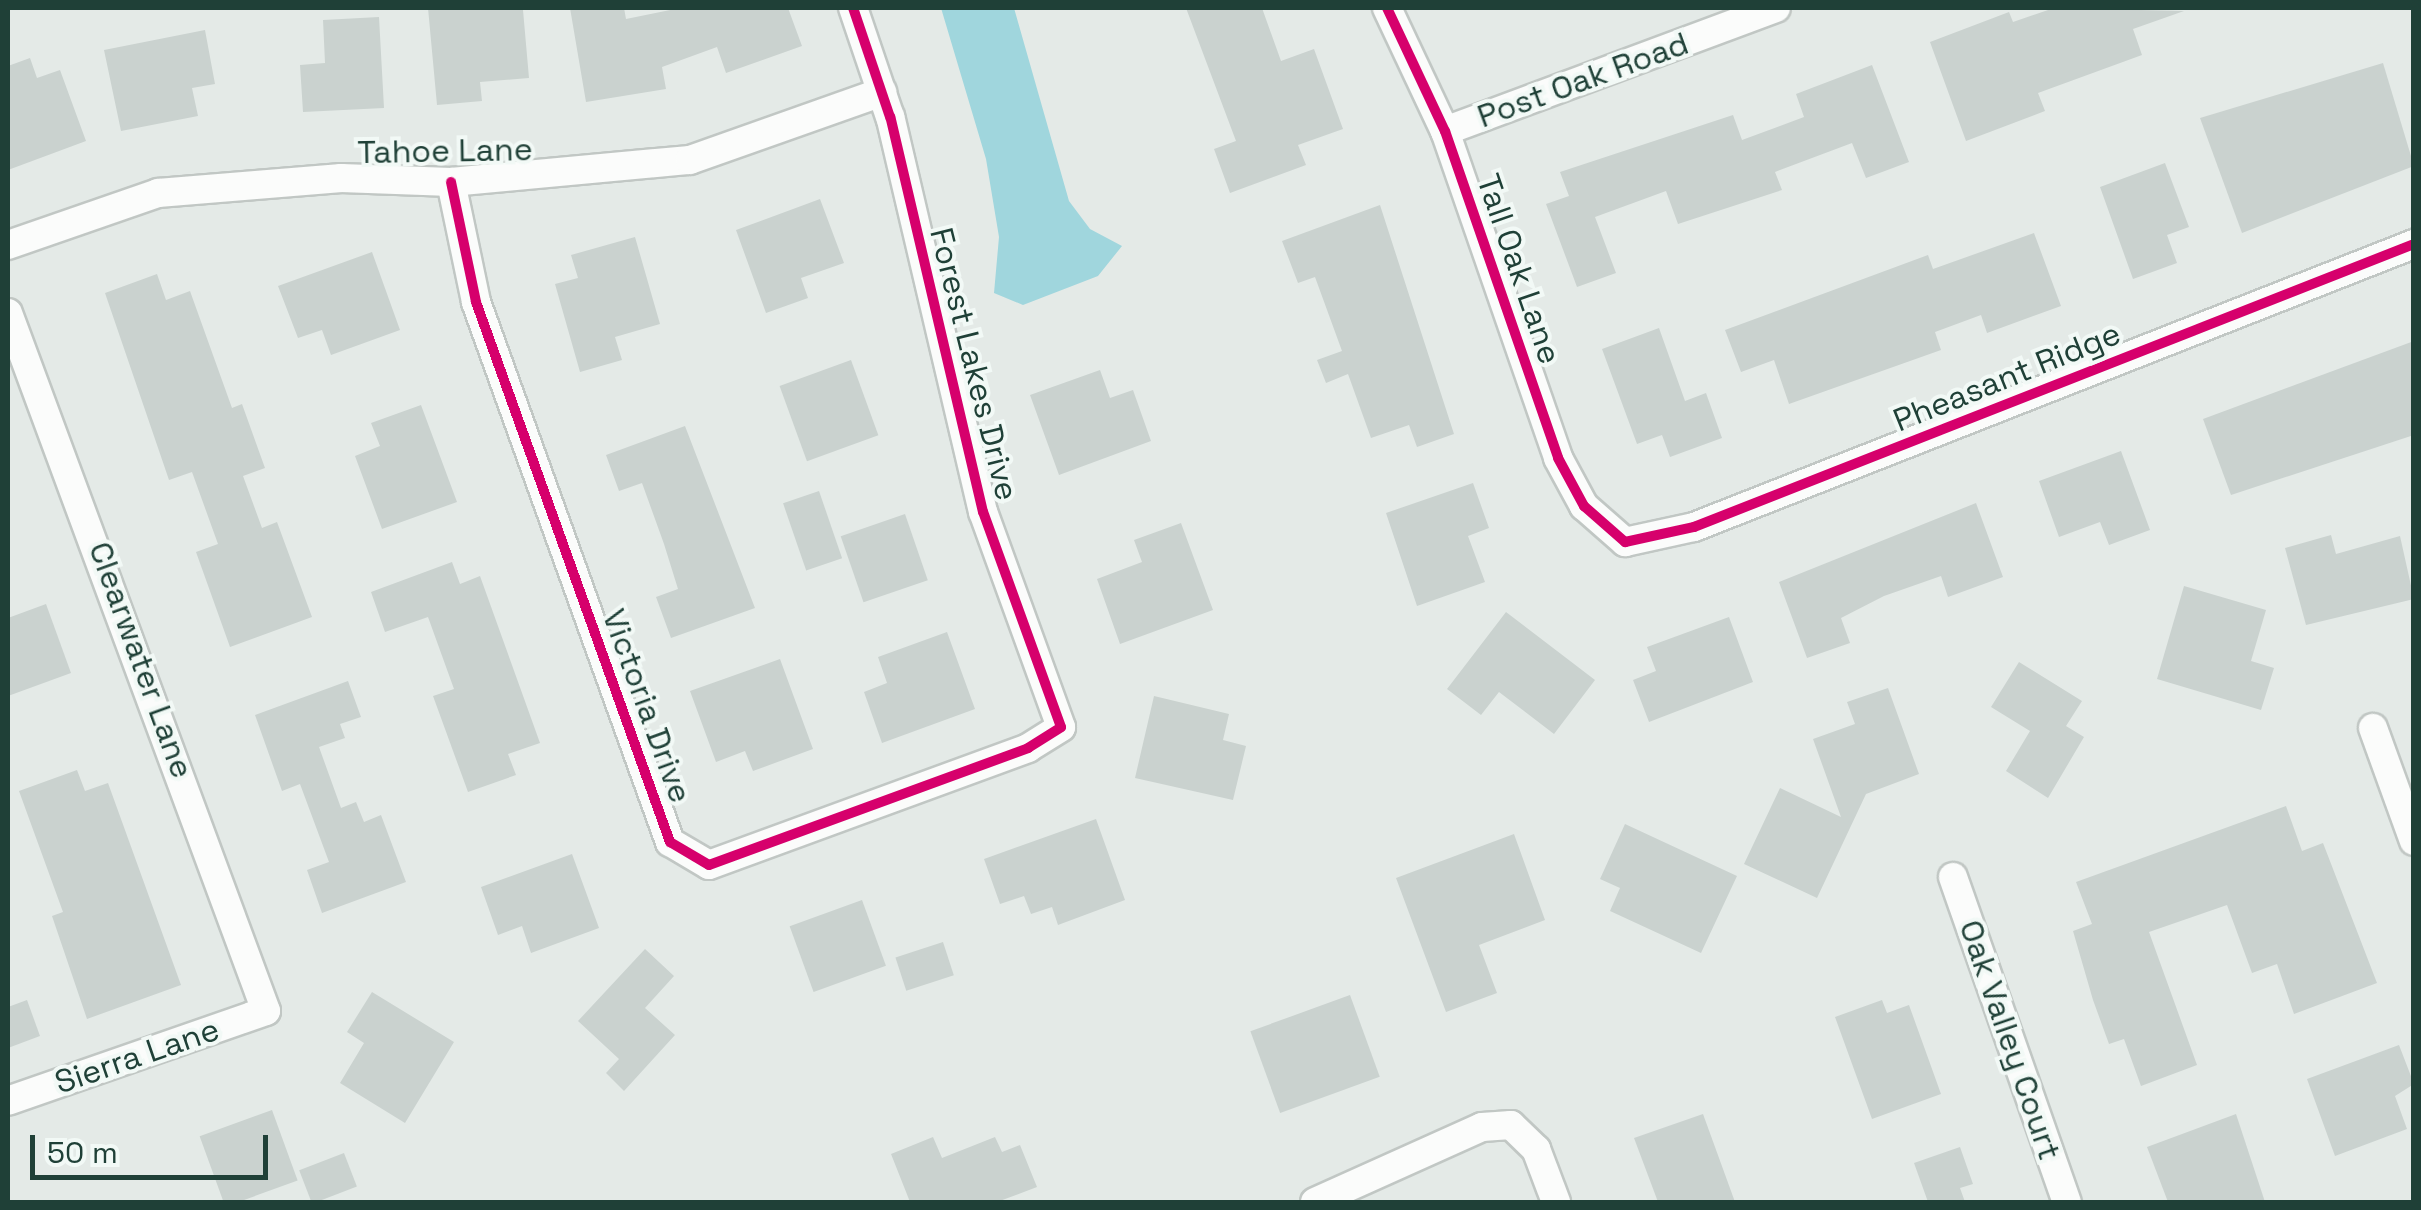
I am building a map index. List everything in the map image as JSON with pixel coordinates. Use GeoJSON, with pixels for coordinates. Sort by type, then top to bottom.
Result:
{"type":"FeatureCollection","features":[{"type":"Feature","properties":{"kind":"street","name":"Forest Lakes Drive"},"geometry":{"type":"LineString","coordinates":[[853,8],[882,92],[983,512],[1061,728]]}},
{"type":"Feature","properties":{"kind":"street","name":"Tall Oak Lane"},"geometry":{"type":"LineString","coordinates":[[1387,8],[1445,131],[1558,458],[1584,506],[1616,537]]}},
{"type":"Feature","properties":{"kind":"street","name":"Post Oak Road"},"geometry":{"type":"LineString","coordinates":[[1445,131],[1776,8]]}},
{"type":"Feature","properties":{"kind":"street","name":"Tahoe Lane"},"geometry":{"type":"LineString","coordinates":[[8,245],[158,193],[341,178],[451,182],[690,160],[882,92]]}},
{"type":"Feature","properties":{"kind":"street","name":"Victoria Drive"},"geometry":{"type":"LineString","coordinates":[[451,182],[476,302],[670,842],[709,865],[1028,748],[1061,728]]}},
{"type":"Feature","properties":{"kind":"street","name":"Pheasant Ridge"},"geometry":{"type":"LineString","coordinates":[[1616,537],[1644,542],[1694,528],[2414,244]]}},
{"type":"Feature","properties":{"kind":"street","name":"Clearwater Lane"},"geometry":{"type":"LineString","coordinates":[[8,313],[266,1011]]}},
{"type":"Feature","properties":{"kind":"street"},"geometry":{"type":"LineString","coordinates":[[2373,728],[2414,841]]}},
{"type":"Feature","properties":{"kind":"street","name":"Oak Valley Court"},"geometry":{"type":"LineString","coordinates":[[1953,878],[2068,1202]]}},
{"type":"Feature","properties":{"kind":"street","name":"Sierra Lane"},"geometry":{"type":"LineString","coordinates":[[8,1101],[266,1011]]}},
{"type":"Feature","properties":{"kind":"street"},"geometry":{"type":"LineString","coordinates":[[1315,1202],[1482,1127],[1510,1125],[1536,1149],[1556,1202]]}},
{"type":"Feature","properties":{"kind":"water"},"geometry":{"type":"Polygon","coordinates":[[[941,8],[1014,8],[1069,201],[1090,229],[1122,246],[1098,276],[1023,305],[994,293],[999,237],[986,159],[941,8]]]}},
{"type":"Feature","properties":{"kind":"building"},"geometry":{"type":"Polygon","coordinates":[[[428,8],[523,10],[529,78],[480,82],[482,101],[437,105],[428,8]]]}},
{"type":"Feature","properties":{"kind":"building"},"geometry":{"type":"Polygon","coordinates":[[[570,8],[624,8],[626,19],[680,8],[788,8],[802,46],[726,73],[717,47],[662,67],[666,89],[586,102],[570,8]]]}},
{"type":"Feature","properties":{"kind":"building"},"geometry":{"type":"Polygon","coordinates":[[[1186,8],[1262,8],[1281,61],[1314,49],[1343,129],[1298,145],[1306,165],[1230,193],[1214,149],[1236,141],[1186,8]]]}},
{"type":"Feature","properties":{"kind":"building"},"geometry":{"type":"Polygon","coordinates":[[[2054,8],[2184,11],[2133,29],[2142,55],[2038,93],[2045,111],[1966,141],[1930,42],[2009,12],[2013,22],[2054,8]]]}},
{"type":"Feature","properties":{"kind":"building"},"geometry":{"type":"Polygon","coordinates":[[[379,17],[384,108],[303,112],[300,65],[325,63],[323,20],[379,17]]]}},
{"type":"Feature","properties":{"kind":"building"},"geometry":{"type":"Polygon","coordinates":[[[205,30],[215,84],[192,88],[198,116],[121,131],[104,50],[205,30]]]}},
{"type":"Feature","properties":{"kind":"building"},"geometry":{"type":"Polygon","coordinates":[[[30,58],[37,78],[60,70],[86,141],[8,170],[8,66],[30,58]]]}},
{"type":"Feature","properties":{"kind":"building"},"geometry":{"type":"Polygon","coordinates":[[[2383,63],[2414,166],[2242,233],[2200,118],[2383,63]]]}},
{"type":"Feature","properties":{"kind":"building"},"geometry":{"type":"Polygon","coordinates":[[[1872,65],[1909,162],[1866,178],[1852,143],[1775,172],[1782,190],[1678,224],[1666,191],[1595,217],[1616,273],[1577,287],[1546,204],[1569,196],[1560,172],[1733,115],[1742,140],[1804,117],[1796,94],[1872,65]]]}},
{"type":"Feature","properties":{"kind":"building"},"geometry":{"type":"Polygon","coordinates":[[[2165,163],[2189,227],[2167,235],[2177,263],[2133,279],[2100,187],[2165,163]]]}},
{"type":"Feature","properties":{"kind":"building"},"geometry":{"type":"Polygon","coordinates":[[[820,199],[844,263],[801,278],[808,298],[766,313],[736,230],[820,199]]]}},
{"type":"Feature","properties":{"kind":"building"},"geometry":{"type":"Polygon","coordinates":[[[1380,205],[1454,434],[1417,447],[1409,425],[1371,438],[1348,374],[1326,383],[1317,360],[1342,351],[1315,277],[1298,283],[1282,241],[1380,205]]]}},
{"type":"Feature","properties":{"kind":"building"},"geometry":{"type":"Polygon","coordinates":[[[2034,233],[2061,306],[1987,333],[1981,315],[1935,332],[1941,350],[1789,404],[1774,360],[1741,372],[1725,330],[1928,255],[1933,269],[2034,233]]]}},
{"type":"Feature","properties":{"kind":"building"},"geometry":{"type":"Polygon","coordinates":[[[635,237],[660,324],[615,337],[622,360],[580,372],[555,284],[578,278],[571,255],[635,237]]]}},
{"type":"Feature","properties":{"kind":"building"},"geometry":{"type":"Polygon","coordinates":[[[372,252],[400,330],[331,355],[322,330],[298,338],[278,286],[372,252]]]}},
{"type":"Feature","properties":{"kind":"building"},"geometry":{"type":"Polygon","coordinates":[[[157,274],[166,300],[190,291],[232,408],[242,404],[265,468],[243,476],[262,528],[277,522],[312,617],[230,647],[196,552],[218,544],[192,472],[169,480],[105,293],[157,274]]]}},
{"type":"Feature","properties":{"kind":"building"},"geometry":{"type":"Polygon","coordinates":[[[1659,328],[1685,401],[1706,393],[1722,438],[1670,457],[1662,435],[1637,444],[1602,349],[1659,328]]]}},
{"type":"Feature","properties":{"kind":"building"},"geometry":{"type":"Polygon","coordinates":[[[2414,341],[2414,435],[2231,495],[2203,419],[2414,341]]]}},
{"type":"Feature","properties":{"kind":"building"},"geometry":{"type":"Polygon","coordinates":[[[851,360],[878,435],[807,461],[780,386],[851,360]]]}},
{"type":"Feature","properties":{"kind":"building"},"geometry":{"type":"Polygon","coordinates":[[[1100,370],[1110,398],[1133,390],[1151,441],[1059,475],[1030,395],[1100,370]]]}},
{"type":"Feature","properties":{"kind":"building"},"geometry":{"type":"Polygon","coordinates":[[[421,405],[457,502],[382,529],[355,456],[380,446],[371,423],[421,405]]]}},
{"type":"Feature","properties":{"kind":"building"},"geometry":{"type":"Polygon","coordinates":[[[685,426],[755,608],[671,638],[656,597],[678,589],[664,544],[642,483],[619,491],[606,455],[685,426]]]}},
{"type":"Feature","properties":{"kind":"building"},"geometry":{"type":"Polygon","coordinates":[[[2121,451],[2150,530],[2109,545],[2100,522],[2059,537],[2039,481],[2121,451]]]}},
{"type":"Feature","properties":{"kind":"building"},"geometry":{"type":"Polygon","coordinates":[[[1473,483],[1489,528],[1468,536],[1485,582],[1417,606],[1386,513],[1473,483]]]}},
{"type":"Feature","properties":{"kind":"building"},"geometry":{"type":"Polygon","coordinates":[[[819,491],[842,558],[806,571],[783,503],[819,491]]]}},
{"type":"Feature","properties":{"kind":"building"},"geometry":{"type":"Polygon","coordinates":[[[1976,503],[2003,577],[1948,597],[1941,576],[1884,596],[1841,618],[1850,643],[1807,658],[1779,582],[1976,503]]]}},
{"type":"Feature","properties":{"kind":"building"},"geometry":{"type":"Polygon","coordinates":[[[905,514],[928,580],[863,602],[841,536],[905,514]]]}},
{"type":"Feature","properties":{"kind":"building"},"geometry":{"type":"Polygon","coordinates":[[[1181,523],[1213,610],[1120,644],[1097,579],[1142,562],[1134,540],[1181,523]]]}},
{"type":"Feature","properties":{"kind":"building"},"geometry":{"type":"Polygon","coordinates":[[[2331,535],[2336,554],[2400,536],[2414,599],[2306,625],[2285,548],[2331,535]]]}},
{"type":"Feature","properties":{"kind":"building"},"geometry":{"type":"Polygon","coordinates":[[[452,562],[460,584],[480,576],[540,743],[508,754],[516,775],[468,792],[433,696],[454,689],[428,617],[385,632],[371,592],[452,562]]]}},
{"type":"Feature","properties":{"kind":"building"},"geometry":{"type":"Polygon","coordinates":[[[2184,586],[2266,610],[2251,661],[2274,668],[2261,710],[2157,679],[2184,586]]]}},
{"type":"Feature","properties":{"kind":"building"},"geometry":{"type":"Polygon","coordinates":[[[46,604],[71,673],[8,696],[8,618],[46,604]]]}},
{"type":"Feature","properties":{"kind":"building"},"geometry":{"type":"Polygon","coordinates":[[[1506,612],[1595,680],[1554,734],[1499,692],[1481,715],[1447,689],[1506,612]]]}},
{"type":"Feature","properties":{"kind":"building"},"geometry":{"type":"Polygon","coordinates":[[[1729,617],[1753,682],[1649,722],[1633,680],[1656,671],[1647,647],[1729,617]]]}},
{"type":"Feature","properties":{"kind":"building"},"geometry":{"type":"Polygon","coordinates":[[[947,632],[975,709],[882,743],[864,692],[887,683],[878,657],[947,632]]]}},
{"type":"Feature","properties":{"kind":"building"},"geometry":{"type":"Polygon","coordinates":[[[780,659],[813,749],[753,771],[745,751],[716,762],[690,691],[780,659]]]}},
{"type":"Feature","properties":{"kind":"building"},"geometry":{"type":"Polygon","coordinates":[[[2019,662],[2082,701],[2066,726],[2084,737],[2048,798],[2006,771],[2030,731],[1991,707],[2019,662]]]}},
{"type":"Feature","properties":{"kind":"building"},"geometry":{"type":"Polygon","coordinates":[[[348,681],[361,717],[340,724],[345,738],[319,747],[341,808],[356,802],[364,822],[381,815],[406,882],[322,913],[307,870],[329,862],[300,784],[282,791],[255,715],[348,681]]]}},
{"type":"Feature","properties":{"kind":"building"},"geometry":{"type":"Polygon","coordinates":[[[1888,688],[1919,774],[1866,794],[1817,898],[1744,864],[1780,788],[1841,817],[1813,739],[1855,724],[1847,702],[1888,688]]]}},
{"type":"Feature","properties":{"kind":"building"},"geometry":{"type":"Polygon","coordinates":[[[1154,696],[1229,714],[1223,740],[1246,746],[1233,800],[1135,778],[1154,696]]]}},
{"type":"Feature","properties":{"kind":"building"},"geometry":{"type":"Polygon","coordinates":[[[77,770],[85,791],[108,783],[181,985],[87,1019],[52,916],[63,912],[19,791],[77,770]]]}},
{"type":"Feature","properties":{"kind":"building"},"geometry":{"type":"Polygon","coordinates":[[[2286,806],[2302,851],[2323,843],[2377,983],[2294,1014],[2277,964],[2252,973],[2227,905],[2149,932],[2197,1065],[2141,1086],[2124,1039],[2109,1044],[2093,1000],[2073,931],[2092,924],[2076,882],[2286,806]]]}},
{"type":"Feature","properties":{"kind":"building"},"geometry":{"type":"Polygon","coordinates":[[[1096,819],[1125,900],[1058,925],[1052,907],[1031,914],[1024,896],[1000,904],[984,859],[1096,819]]]}},
{"type":"Feature","properties":{"kind":"building"},"geometry":{"type":"Polygon","coordinates":[[[1625,824],[1737,876],[1701,953],[1610,911],[1620,888],[1600,879],[1625,824]]]}},
{"type":"Feature","properties":{"kind":"building"},"geometry":{"type":"Polygon","coordinates":[[[1514,834],[1545,920],[1479,945],[1497,993],[1446,1012],[1396,878],[1514,834]]]}},
{"type":"Feature","properties":{"kind":"building"},"geometry":{"type":"Polygon","coordinates":[[[572,854],[599,928],[531,953],[522,926],[498,935],[481,887],[572,854]]]}},
{"type":"Feature","properties":{"kind":"building"},"geometry":{"type":"Polygon","coordinates":[[[862,900],[886,966],[814,992],[790,926],[862,900]]]}},
{"type":"Feature","properties":{"kind":"building"},"geometry":{"type":"Polygon","coordinates":[[[943,942],[954,975],[906,991],[895,957],[943,942]]]}},
{"type":"Feature","properties":{"kind":"building"},"geometry":{"type":"Polygon","coordinates":[[[645,949],[674,976],[645,1008],[675,1035],[624,1091],[606,1073],[619,1059],[578,1021],[645,949]]]}},
{"type":"Feature","properties":{"kind":"building"},"geometry":{"type":"Polygon","coordinates":[[[372,992],[454,1042],[405,1123],[340,1083],[364,1043],[347,1032],[372,992]]]}},
{"type":"Feature","properties":{"kind":"building"},"geometry":{"type":"Polygon","coordinates":[[[1350,995],[1380,1077],[1280,1113],[1250,1031],[1350,995]]]}},
{"type":"Feature","properties":{"kind":"building"},"geometry":{"type":"Polygon","coordinates":[[[27,1000],[40,1036],[8,1048],[8,1007],[27,1000]]]}},
{"type":"Feature","properties":{"kind":"building"},"geometry":{"type":"Polygon","coordinates":[[[1882,1000],[1887,1013],[1909,1005],[1941,1094],[1872,1119],[1835,1017],[1882,1000]]]}},
{"type":"Feature","properties":{"kind":"building"},"geometry":{"type":"Polygon","coordinates":[[[2399,1045],[2414,1084],[2395,1096],[2407,1129],[2335,1156],[2307,1079],[2399,1045]]]}},
{"type":"Feature","properties":{"kind":"building"},"geometry":{"type":"Polygon","coordinates":[[[272,1110],[298,1180],[239,1202],[224,1202],[200,1136],[272,1110]]]}},
{"type":"Feature","properties":{"kind":"building"},"geometry":{"type":"Polygon","coordinates":[[[1703,1114],[1735,1202],[1658,1202],[1634,1138],[1703,1114]]]}},
{"type":"Feature","properties":{"kind":"building"},"geometry":{"type":"Polygon","coordinates":[[[2236,1114],[2265,1202],[2168,1202],[2147,1147],[2236,1114]]]}},
{"type":"Feature","properties":{"kind":"building"},"geometry":{"type":"Polygon","coordinates":[[[933,1137],[942,1158],[995,1137],[1002,1152],[1020,1145],[1037,1187],[997,1202],[910,1202],[891,1154],[933,1137]]]}},
{"type":"Feature","properties":{"kind":"building"},"geometry":{"type":"Polygon","coordinates":[[[1960,1147],[1973,1184],[1960,1188],[1965,1202],[1928,1202],[1914,1163],[1960,1147]]]}},
{"type":"Feature","properties":{"kind":"building"},"geometry":{"type":"Polygon","coordinates":[[[344,1153],[357,1187],[311,1202],[299,1170],[344,1153]]]}},
{"type":"Feature","properties":{"kind":"cycle path"},"geometry":{"type":"LineString","coordinates":[[451,182],[476,302],[670,842],[709,865],[1028,748],[1061,727],[983,512],[890,117],[853,8]]}},
{"type":"Feature","properties":{"kind":"cycle path"},"geometry":{"type":"LineString","coordinates":[[1387,8],[1445,131],[1558,458],[1584,506],[1625,542],[1694,527],[2414,244]]}}]}
